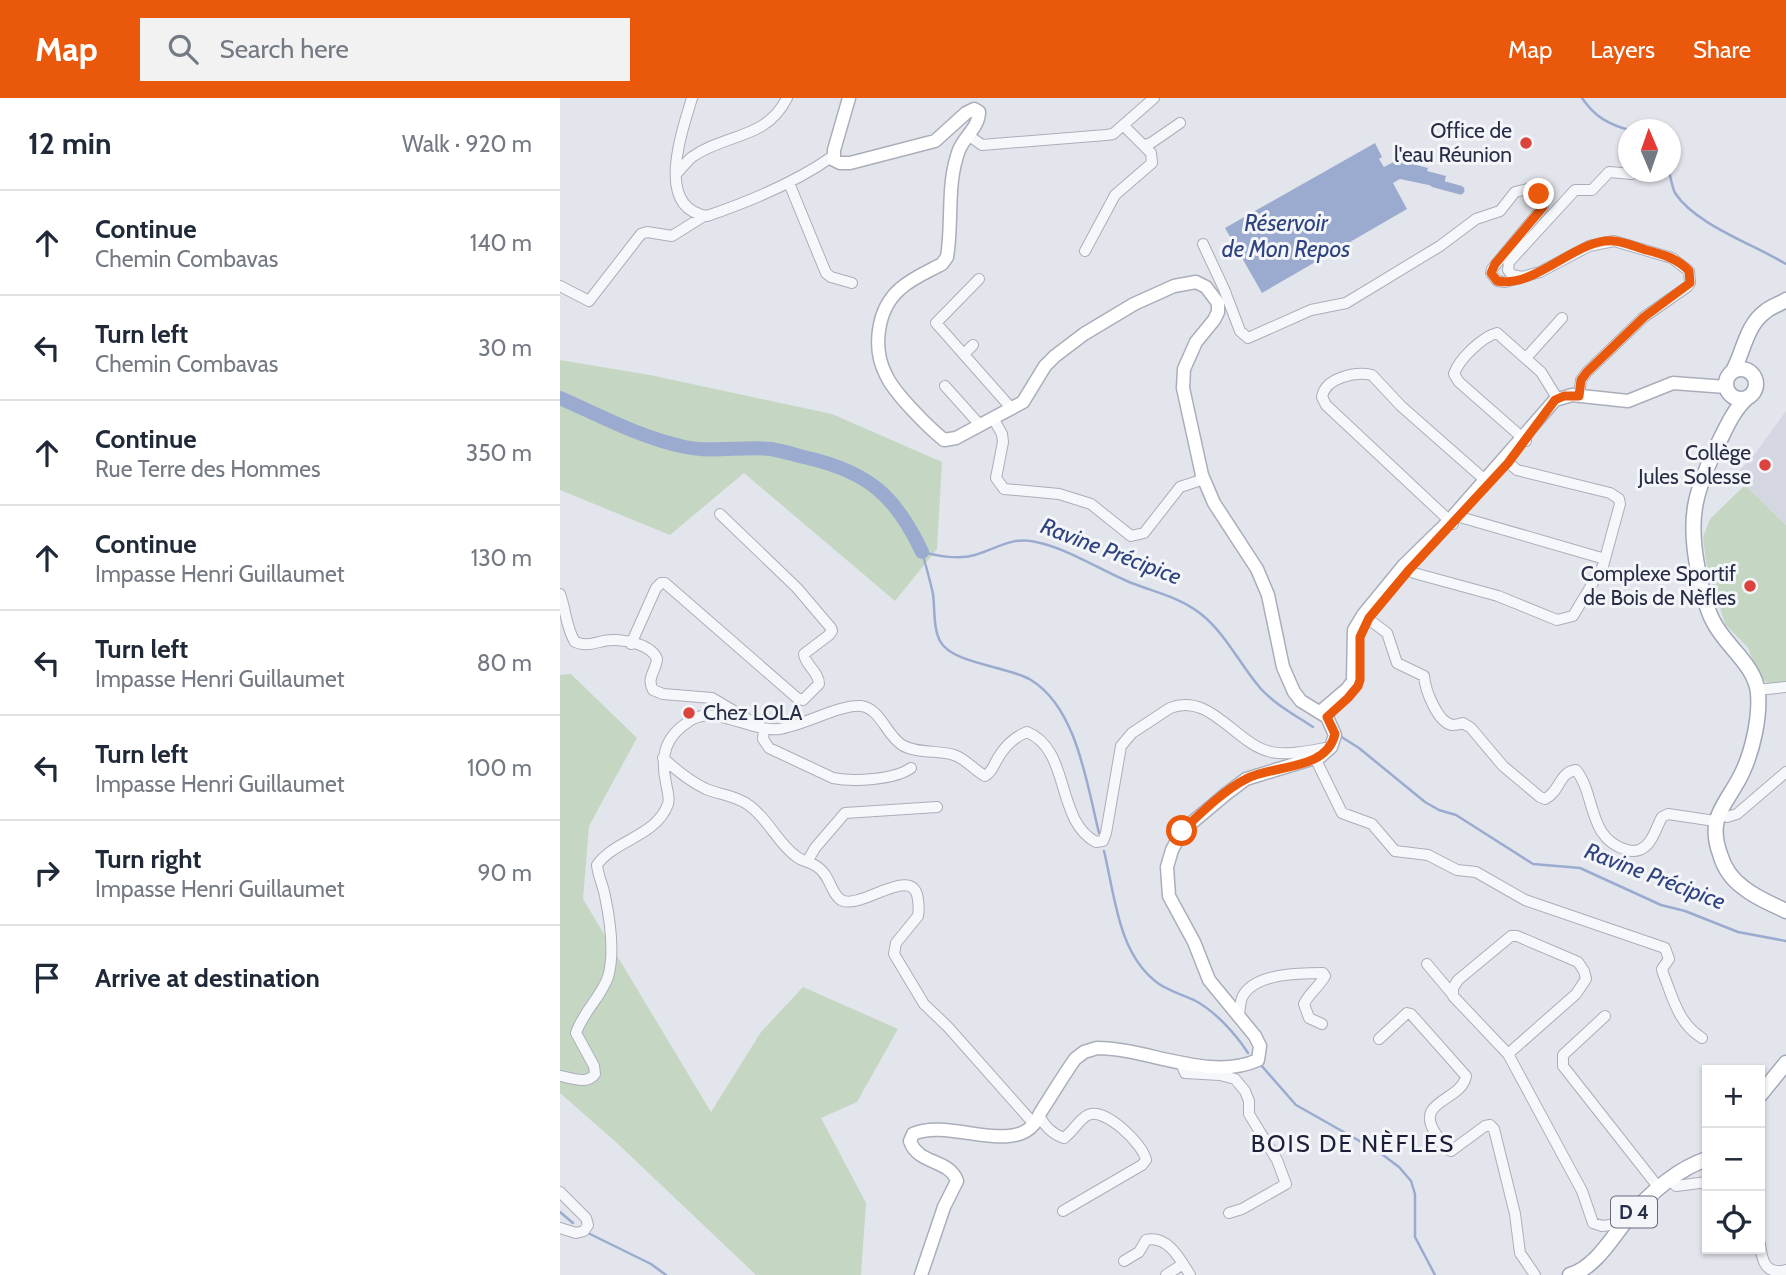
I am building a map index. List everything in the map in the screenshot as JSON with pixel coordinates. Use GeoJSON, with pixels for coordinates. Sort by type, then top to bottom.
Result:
{"type":"FeatureCollection","features":[{"type":"Feature","properties":{"kind":"main road"},"geometry":{"type":"LineString","coordinates":[[1786,300],[1765,311],[1756,321],[1733,371],[1727,378],[1735,394],[1732,417],[1696,496],[1693,516],[1693,541],[1712,621],[1746,666],[1757,690],[1757,713],[1748,757],[1716,817],[1715,840],[1730,876],[1744,889],[1786,911]]}},
{"type":"Feature","properties":{"kind":"main road"},"geometry":{"type":"LineString","coordinates":[[1735,394],[1756,386],[1754,377],[1748,370],[1743,347]]}},
{"type":"Feature","properties":{"kind":"main road"},"geometry":{"type":"LineString","coordinates":[[1733,371],[1748,370]]}},
{"type":"Feature","properties":{"kind":"main road"},"geometry":{"type":"LineString","coordinates":[[1765,1089],[1786,1063]]}},
{"type":"Feature","properties":{"kind":"main road","name":"D 4"},"geometry":{"type":"LineString","coordinates":[[1570,1275],[1595,1259],[1625,1223],[1664,1184],[1702,1162]]}},
{"type":"Feature","properties":{"kind":"street"},"geometry":{"type":"LineString","coordinates":[[692,98],[680,139],[678,195],[684,206],[693,214],[704,216]]}},
{"type":"Feature","properties":{"kind":"street"},"geometry":{"type":"LineString","coordinates":[[677,173],[693,156],[774,120],[787,98]]}},
{"type":"Feature","properties":{"kind":"street"},"geometry":{"type":"LineString","coordinates":[[560,286],[589,301],[640,234],[647,232],[672,236],[704,216],[722,211],[808,174],[833,156],[849,98]]}},
{"type":"Feature","properties":{"kind":"street"},"geometry":{"type":"LineString","coordinates":[[968,135],[982,145],[1113,134],[1154,98]]}},
{"type":"Feature","properties":{"kind":"street"},"geometry":{"type":"LineString","coordinates":[[833,156],[834,160],[841,163],[850,163],[935,141],[966,113],[974,109],[979,112],[980,117],[960,146],[951,172],[947,257],[942,264],[900,289],[893,297],[881,321],[878,341],[885,374],[932,430],[944,440],[950,440],[1023,402],[1045,366],[1055,356],[1084,334],[1134,304],[1186,283],[1196,282],[1213,294],[1218,303],[1218,312],[1196,342],[1184,369],[1183,388],[1203,479],[1214,503],[1257,569],[1268,595],[1283,667],[1289,680],[1301,701],[1323,715],[1335,734],[1331,747],[1315,758],[1246,779],[1182,831],[1167,867],[1169,897],[1194,942],[1209,980],[1239,1015],[1260,1046],[1258,1060],[1237,1066],[1181,1063],[1106,1048],[1084,1052],[1074,1059],[1037,1120],[1017,1135],[1004,1137],[950,1129],[913,1134],[910,1141],[912,1149],[927,1161],[949,1169],[957,1181],[944,1207],[921,1275]]}},
{"type":"Feature","properties":{"kind":"street"},"geometry":{"type":"LineString","coordinates":[[1144,145],[1180,123]]}},
{"type":"Feature","properties":{"kind":"street"},"geometry":{"type":"LineString","coordinates":[[1085,251],[1115,195],[1152,163],[1151,153],[1123,125]]}},
{"type":"Feature","properties":{"kind":"street"},"geometry":{"type":"LineString","coordinates":[[1523,277],[1512,275],[1508,270],[1509,262],[1575,190],[1592,190],[1609,172],[1618,173]]}},
{"type":"Feature","properties":{"kind":"street"},"geometry":{"type":"LineString","coordinates":[[789,183],[826,273],[831,277],[852,282]]}},
{"type":"Feature","properties":{"kind":"street"},"geometry":{"type":"LineString","coordinates":[[1203,244],[1240,331],[1248,338],[1311,310],[1346,303],[1440,246],[1476,219],[1500,211],[1515,191],[1532,188],[1542,200],[1543,207],[1495,264],[1491,273],[1497,281],[1505,282],[1540,272],[1589,246],[1614,241],[1672,258],[1689,271],[1688,287],[1644,317],[1587,372],[1581,380],[1579,396]]}},
{"type":"Feature","properties":{"kind":"street"},"geometry":{"type":"LineString","coordinates":[[979,279],[936,323],[1012,409]]}},
{"type":"Feature","properties":{"kind":"street"},"geometry":{"type":"LineString","coordinates":[[1526,358],[1562,318]]}},
{"type":"Feature","properties":{"kind":"street"},"geometry":{"type":"LineString","coordinates":[[1524,439],[1460,382],[1454,374],[1456,367],[1485,338],[1497,333],[1541,372],[1556,399]]}},
{"type":"Feature","properties":{"kind":"street"},"geometry":{"type":"LineString","coordinates":[[964,354],[973,345]]}},
{"type":"Feature","properties":{"kind":"street"},"geometry":{"type":"LineString","coordinates":[[1485,480],[1401,406],[1372,375],[1356,374],[1329,383],[1323,388],[1322,397],[1326,405],[1454,521],[1605,559]]}},
{"type":"Feature","properties":{"kind":"street"},"geometry":{"type":"LineString","coordinates":[[1454,521],[1485,480],[1524,439],[1556,399],[1579,396],[1621,402],[1673,383],[1735,394]]}},
{"type":"Feature","properties":{"kind":"street"},"geometry":{"type":"LineString","coordinates":[[945,386],[980,425]]}},
{"type":"Feature","properties":{"kind":"street"},"geometry":{"type":"LineString","coordinates":[[993,418],[1002,434],[996,478],[1004,489],[1059,494],[1091,504],[1131,536],[1144,533],[1180,487],[1203,479]]}},
{"type":"Feature","properties":{"kind":"street"},"geometry":{"type":"LineString","coordinates":[[1323,715],[1353,681],[1354,630],[1406,567],[1508,463],[1524,439]]}},
{"type":"Feature","properties":{"kind":"street"},"geometry":{"type":"LineString","coordinates":[[1406,567],[1498,596],[1556,620],[1569,618],[1577,612],[1603,566],[1620,504],[1619,499],[1610,493],[1517,470],[1508,463]]}},
{"type":"Feature","properties":{"kind":"street"},"geometry":{"type":"LineString","coordinates":[[631,644],[656,588],[665,583],[797,698],[803,700],[819,684],[819,679],[805,660],[804,654],[829,635],[831,628],[797,588],[720,514]]}},
{"type":"Feature","properties":{"kind":"street"},"geometry":{"type":"LineString","coordinates":[[560,594],[566,610],[569,634],[575,642],[583,645],[614,640],[649,648],[655,653],[657,663],[650,683],[653,691],[712,698],[764,729]]}},
{"type":"Feature","properties":{"kind":"street"},"geometry":{"type":"LineString","coordinates":[[1366,617],[1387,633],[1397,663],[1424,676],[1425,689],[1448,724],[1464,723],[1471,727],[1503,766],[1540,797],[1545,799],[1552,796],[1564,775],[1570,770],[1576,770],[1582,776],[1594,818],[1601,831],[1622,849],[1632,852],[1643,849],[1650,842],[1662,817],[1668,814],[1716,817],[1737,814],[1786,772]]}},
{"type":"Feature","properties":{"kind":"street"},"geometry":{"type":"LineString","coordinates":[[1757,690],[1786,687]]}},
{"type":"Feature","properties":{"kind":"street"},"geometry":{"type":"LineString","coordinates":[[560,1076],[585,1081],[592,1079],[595,1074],[594,1066],[576,1033],[580,1021],[607,978],[610,964],[611,943],[605,893],[597,865],[603,857],[638,836],[662,815],[669,801],[663,758],[673,736],[693,719],[716,715],[764,729],[780,729],[848,707],[862,706],[872,711],[903,746],[953,754],[985,776],[991,772],[1007,745],[1017,736],[1027,733],[1039,737],[1048,747],[1081,830],[1096,842],[1103,841],[1106,833],[1121,746],[1132,733],[1167,709],[1176,706],[1199,707],[1259,748],[1274,753],[1331,747]]}},
{"type":"Feature","properties":{"kind":"street"},"geometry":{"type":"LineString","coordinates":[[764,729],[762,739],[769,748],[833,778],[843,780],[897,776],[911,768]]}},
{"type":"Feature","properties":{"kind":"street"},"geometry":{"type":"LineString","coordinates":[[663,758],[693,782],[749,805],[797,858],[818,867],[841,900],[852,903],[893,887],[913,887],[917,893],[918,916],[896,943],[894,954],[924,1004],[1037,1120],[1056,1135],[1064,1138],[1085,1116],[1098,1113],[1106,1116],[1141,1145],[1145,1152],[1146,1160],[1142,1165],[1063,1210]]}},
{"type":"Feature","properties":{"kind":"street"},"geometry":{"type":"LineString","coordinates":[[1315,758],[1342,813],[1372,824],[1395,851],[1429,855],[1457,870],[1476,872],[1520,898],[1665,948],[1669,959],[1662,969],[1680,1017],[1687,1027],[1702,1038]]}},
{"type":"Feature","properties":{"kind":"street"},"geometry":{"type":"LineString","coordinates":[[807,862],[845,813],[937,807]]}},
{"type":"Feature","properties":{"kind":"street"},"geometry":{"type":"LineString","coordinates":[[1453,996],[1453,988],[1458,980],[1511,936],[1524,937],[1578,962],[1586,979],[1576,995],[1508,1054]]}},
{"type":"Feature","properties":{"kind":"street"},"geometry":{"type":"LineString","coordinates":[[1427,964],[1508,1054],[1582,1191],[1593,1223],[1602,1226],[1625,1223]]}},
{"type":"Feature","properties":{"kind":"street"},"geometry":{"type":"LineString","coordinates":[[1239,1015],[1242,996],[1248,989],[1278,975],[1323,973],[1325,976],[1321,984],[1306,998],[1304,1004],[1309,1018],[1322,1024]]}},
{"type":"Feature","properties":{"kind":"street"},"geometry":{"type":"LineString","coordinates":[[1379,1039],[1407,1013],[1410,1014],[1466,1076],[1464,1083],[1431,1110],[1431,1126],[1446,1149],[1451,1151],[1485,1126],[1490,1125],[1494,1129],[1515,1214],[1520,1253],[1535,1275]]}},
{"type":"Feature","properties":{"kind":"street"},"geometry":{"type":"LineString","coordinates":[[1605,1016],[1563,1055],[1563,1066],[1664,1184],[1676,1186],[1702,1183]]}},
{"type":"Feature","properties":{"kind":"street"},"geometry":{"type":"LineString","coordinates":[[1181,1063],[1185,1073],[1220,1075],[1235,1079],[1245,1091],[1249,1101],[1249,1114],[1277,1160],[1286,1184],[1242,1209],[1229,1213]]}},
{"type":"Feature","properties":{"kind":"street"},"geometry":{"type":"LineString","coordinates":[[560,1192],[586,1218],[588,1225],[584,1231],[576,1233],[560,1228]]}},
{"type":"Feature","properties":{"kind":"street"},"geometry":{"type":"LineString","coordinates":[[1124,1261],[1139,1252],[1146,1240],[1153,1239],[1172,1248],[1190,1275]]}},
{"type":"Feature","properties":{"kind":"street"},"geometry":{"type":"LineString","coordinates":[[1762,1254],[1764,1266],[1768,1270],[1776,1274],[1786,1270]]}},
{"type":"Feature","properties":{"kind":"street"},"geometry":{"type":"LineString","coordinates":[[1166,1275],[1183,1264]]}},
{"type":"Feature","properties":{"kind":"shaded area","name":"Collège Jules Solesse"},"geometry":{"type":"Polygon","coordinates":[[[1786,411],[1786,525],[1735,475],[1754,455],[1786,411]]]}},
{"type":"Feature","properties":{"kind":"green space"},"geometry":{"type":"Polygon","coordinates":[[[560,360],[650,375],[832,414],[942,462],[937,549],[895,601],[744,473],[670,535],[560,490],[560,360]]]}},
{"type":"Feature","properties":{"kind":"green space","name":"Complexe Sportif de Bois de Nèfles"},"geometry":{"type":"Polygon","coordinates":[[[1745,485],[1786,525],[1786,681],[1771,685],[1760,678],[1748,648],[1725,624],[1706,562],[1703,537],[1710,519],[1745,485]]]}},
{"type":"Feature","properties":{"kind":"green space"},"geometry":{"type":"Polygon","coordinates":[[[571,674],[637,738],[589,826],[583,899],[711,1112],[761,1032],[803,987],[898,1029],[857,1102],[821,1118],[866,1203],[861,1275],[756,1275],[560,1093],[560,675],[571,674]]]}},
{"type":"Feature","properties":{"kind":"water","name":"Réservoir de Mon Repos"},"geometry":{"type":"Polygon","coordinates":[[[1375,143],[1384,167],[1397,160],[1428,168],[1427,171],[1446,176],[1443,188],[1400,179],[1393,183],[1407,209],[1262,293],[1225,228],[1375,143]]]}},
{"type":"Feature","properties":{"kind":"waterway"},"geometry":{"type":"LineString","coordinates":[[1582,98],[1602,119],[1618,126]]}},
{"type":"Feature","properties":{"kind":"waterway"},"geometry":{"type":"LineString","coordinates":[[1672,182],[1675,193],[1697,215],[1786,264]]}},
{"type":"Feature","properties":{"kind":"waterway"},"geometry":{"type":"LineString","coordinates":[[1434,183],[1460,190]]}},
{"type":"Feature","properties":{"kind":"waterway","name":"Ravine Précipice"},"geometry":{"type":"LineString","coordinates":[[560,398],[621,426],[669,443],[706,449],[771,449],[847,471],[864,479],[890,501],[902,516],[922,552]]}},
{"type":"Feature","properties":{"kind":"waterway","name":"Ravine Précipice"},"geometry":{"type":"LineString","coordinates":[[1099,833],[1078,749],[1059,709],[1047,693],[1031,680],[968,660],[946,649],[936,630],[933,594],[922,552],[962,557],[1012,542],[1036,542],[1060,549],[1129,582],[1176,599],[1210,622],[1267,695],[1313,727]]}},
{"type":"Feature","properties":{"kind":"waterway","name":"Ravine Précipice"},"geometry":{"type":"LineString","coordinates":[[1340,736],[1359,748],[1425,802],[1456,815],[1533,864],[1580,868],[1661,905],[1685,911],[1738,932],[1786,941]]}},
{"type":"Feature","properties":{"kind":"waterway"},"geometry":{"type":"LineString","coordinates":[[1104,851],[1120,924],[1126,941],[1145,972],[1159,984],[1194,1000],[1217,1016],[1248,1053]]}},
{"type":"Feature","properties":{"kind":"waterway"},"geometry":{"type":"LineString","coordinates":[[1261,1065],[1296,1105],[1379,1152],[1399,1167],[1411,1181],[1415,1194],[1415,1237],[1435,1275]]}},
{"type":"Feature","properties":{"kind":"waterway"},"geometry":{"type":"LineString","coordinates":[[560,1212],[573,1223]]}},
{"type":"Feature","properties":{"kind":"waterway"},"geometry":{"type":"LineString","coordinates":[[588,1233],[651,1264],[666,1275]]}},
{"type":"Feature","properties":{"kind":"place","name":"Office de l'eau Réunion"},"geometry":{"type":"Point","coordinates":[1526,143]}},
{"type":"Feature","properties":{"kind":"place","name":"Collège Jules Solesse"},"geometry":{"type":"Point","coordinates":[1765,465]}},
{"type":"Feature","properties":{"kind":"place","name":"Complexe Sportif de Bois de Nèfles"},"geometry":{"type":"Point","coordinates":[1750,586]}},
{"type":"Feature","properties":{"kind":"place","name":"Chez LOLA"},"geometry":{"type":"Point","coordinates":[689,713]}},
{"type":"Feature","properties":{"kind":"district","name":"BOIS DE NÈFLES"},"geometry":{"type":"Point","coordinates":[1353,1144]}},
{"type":"Feature","properties":{"kind":"route"},"geometry":{"type":"LineString","coordinates":[[1182,831],[1246,779],[1321,756],[1331,747],[1335,734],[1327,717],[1358,686],[1360,637],[1369,618],[1409,570],[1476,500],[1527,441],[1555,400],[1564,396],[1579,396],[1581,380],[1587,372],[1644,317],[1688,287],[1689,271],[1683,264],[1653,251],[1614,241],[1589,246],[1540,272],[1505,282],[1497,281],[1491,273],[1492,269],[1543,207],[1539,194]]}}]}
